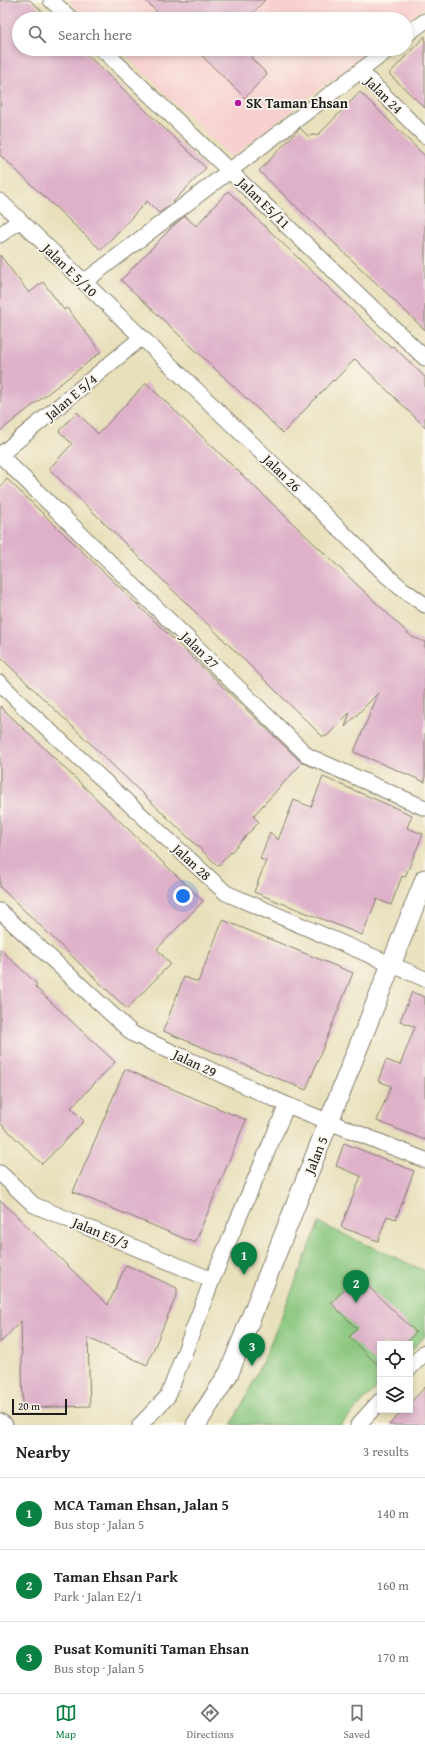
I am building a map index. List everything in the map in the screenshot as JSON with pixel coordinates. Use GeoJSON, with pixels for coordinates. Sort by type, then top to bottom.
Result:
{"type":"FeatureCollection","features":[{"type":"Feature","properties":{"kind":"street"},"geometry":{"type":"LineString","coordinates":[[51,0],[63,12]]}},
{"type":"Feature","properties":{"kind":"street"},"geometry":{"type":"LineString","coordinates":[[413,30],[425,21]]}},
{"type":"Feature","properties":{"kind":"street","name":"Jalan E5/11"},"geometry":{"type":"LineString","coordinates":[[109,56],[425,358]]}},
{"type":"Feature","properties":{"kind":"street"},"geometry":{"type":"LineString","coordinates":[[84,282],[380,56]]}},
{"type":"Feature","properties":{"kind":"street","name":"Jalan 24"},"geometry":{"type":"LineString","coordinates":[[360,71],[425,136]]}},
{"type":"Feature","properties":{"kind":"street","name":"Jalan E 5/10"},"geometry":{"type":"LineString","coordinates":[[0,201],[141,338]]}},
{"type":"Feature","properties":{"kind":"street"},"geometry":{"type":"LineString","coordinates":[[0,235],[19,221]]}},
{"type":"Feature","properties":{"kind":"street","name":"Jalan E 5/4"},"geometry":{"type":"LineString","coordinates":[[0,455],[141,338]]}},
{"type":"Feature","properties":{"kind":"street","name":"Jalan 26"},"geometry":{"type":"LineString","coordinates":[[141,338],[268,459],[385,574],[401,588],[425,605]]}},
{"type":"Feature","properties":{"kind":"street","name":"Jalan 27"},"geometry":{"type":"LineString","coordinates":[[0,455],[308,756],[425,808]]}},
{"type":"Feature","properties":{"kind":"street","name":"Jalan 28"},"geometry":{"type":"LineString","coordinates":[[0,683],[31,714],[226,893],[425,979]]}},
{"type":"Feature","properties":{"kind":"street","name":"Jalan 5"},"geometry":{"type":"LineString","coordinates":[[196,1425],[229,1373],[392,966],[425,879]]}},
{"type":"Feature","properties":{"kind":"street","name":"Jalan 29"},"geometry":{"type":"LineString","coordinates":[[0,911],[133,1034],[287,1105],[425,1160]]}},
{"type":"Feature","properties":{"kind":"street"},"geometry":{"type":"LineString","coordinates":[[140,1425],[168,1396],[212,1280],[287,1105]]}},
{"type":"Feature","properties":{"kind":"street","name":"Jalan E5/3"},"geometry":{"type":"LineString","coordinates":[[0,1173],[34,1205],[212,1280]]}},
{"type":"Feature","properties":{"kind":"street"},"geometry":{"type":"LineString","coordinates":[[413,1365],[425,1352]]}},
{"type":"Feature","properties":{"kind":"street"},"geometry":{"type":"LineString","coordinates":[[358,1425],[377,1404]]}},
{"type":"Feature","properties":{"kind":"street"},"geometry":{"type":"LineString","coordinates":[[0,1421],[5,1425]]}},
{"type":"Feature","properties":{"kind":"shaded area"},"geometry":{"type":"Polygon","coordinates":[[[68,0],[425,0],[425,7],[413,16],[413,12],[81,12],[68,0]]]}},
{"type":"Feature","properties":{"kind":"shaded area","name":"SK Taman Ehsan"},"geometry":{"type":"Polygon","coordinates":[[[126,56],[362,56],[231,158],[126,56]]]}},
{"type":"Feature","properties":{"kind":"green space"},"geometry":{"type":"Polygon","coordinates":[[[319,1223],[425,1271],[425,1336],[413,1349],[413,1341],[377,1341],[377,1387],[341,1425],[231,1425],[256,1376],[319,1223]]]}},
{"type":"Feature","properties":{"kind":"building"},"geometry":{"type":"Polygon","coordinates":[[[0,0],[30,0],[43,12],[12,12],[12,56],[88,56],[206,168],[172,203],[159,213],[147,201],[101,250],[0,155],[0,0]]]}},
{"type":"Feature","properties":{"kind":"building"},"geometry":{"type":"Polygon","coordinates":[[[145,0],[265,0],[254,12],[157,12],[145,0]]]}},
{"type":"Feature","properties":{"kind":"building"},"geometry":{"type":"Polygon","coordinates":[[[425,36],[425,108],[389,74],[406,56],[413,56],[413,49],[425,36]]]}},
{"type":"Feature","properties":{"kind":"building"},"geometry":{"type":"Polygon","coordinates":[[[202,56],[253,56],[251,58],[267,74],[245,98],[202,56]]]}},
{"type":"Feature","properties":{"kind":"building"},"geometry":{"type":"Polygon","coordinates":[[[360,92],[425,156],[425,330],[259,171],[300,128],[308,136],[319,134],[360,92]]]}},
{"type":"Feature","properties":{"kind":"building"},"geometry":{"type":"Polygon","coordinates":[[[228,191],[391,347],[393,346],[425,377],[425,427],[355,359],[283,433],[121,280],[173,226],[185,216],[196,226],[228,191]]]}},
{"type":"Feature","properties":{"kind":"building"},"geometry":{"type":"Polygon","coordinates":[[[0,255],[29,293],[43,282],[64,310],[67,308],[101,352],[0,431],[0,255]]]}},
{"type":"Feature","properties":{"kind":"building"},"geometry":{"type":"Polygon","coordinates":[[[146,383],[412,637],[425,642],[425,782],[354,752],[379,692],[345,727],[350,712],[327,736],[322,736],[49,469],[72,444],[59,431],[77,412],[98,434],[146,383]]]}},
{"type":"Feature","properties":{"kind":"building"},"geometry":{"type":"Polygon","coordinates":[[[7,479],[302,763],[253,816],[259,822],[218,866],[0,657],[0,487],[7,479]]]}},
{"type":"Feature","properties":{"kind":"building"},"geometry":{"type":"Polygon","coordinates":[[[0,706],[203,901],[157,949],[170,964],[127,1009],[0,887],[0,706]]]}},
{"type":"Feature","properties":{"kind":"building"},"geometry":{"type":"Polygon","coordinates":[[[323,777],[412,815],[407,828],[423,834],[405,877],[402,876],[391,905],[377,899],[362,935],[254,892],[266,861],[260,859],[270,832],[278,840],[294,800],[311,807],[323,777]]]}},
{"type":"Feature","properties":{"kind":"building"},"geometry":{"type":"Polygon","coordinates":[[[223,920],[353,973],[306,1090],[163,1031],[184,977],[198,982],[223,920]]]}},
{"type":"Feature","properties":{"kind":"building"},"geometry":{"type":"Polygon","coordinates":[[[0,949],[37,984],[35,987],[115,1062],[71,1108],[84,1121],[42,1164],[0,1123],[0,949]]]}},
{"type":"Feature","properties":{"kind":"building"},"geometry":{"type":"Polygon","coordinates":[[[412,992],[425,997],[425,1140],[377,1121],[391,1086],[378,1081],[386,1060],[400,1065],[415,1027],[400,1021],[412,992]]]}},
{"type":"Feature","properties":{"kind":"building"},"geometry":{"type":"Polygon","coordinates":[[[125,1069],[246,1120],[195,1243],[73,1192],[125,1069]]]}},
{"type":"Feature","properties":{"kind":"building"},"geometry":{"type":"Polygon","coordinates":[[[344,1143],[414,1171],[396,1219],[387,1216],[378,1241],[341,1227],[361,1176],[336,1166],[344,1143]]]}},
{"type":"Feature","properties":{"kind":"building"},"geometry":{"type":"Polygon","coordinates":[[[0,1200],[108,1305],[126,1265],[177,1288],[177,1294],[147,1365],[88,1338],[90,1406],[23,1408],[21,1321],[0,1343],[0,1200]]]}},
{"type":"Feature","properties":{"kind":"building"},"geometry":{"type":"Polygon","coordinates":[[[357,1276],[416,1332],[408,1341],[377,1341],[377,1364],[349,1337],[357,1329],[331,1303],[357,1276]]]}},
{"type":"Feature","properties":{"kind":"building"},"geometry":{"type":"Polygon","coordinates":[[[425,1387],[425,1425],[389,1425],[400,1413],[413,1413],[413,1400],[425,1387]]]}},
{"type":"Feature","properties":{"kind":"place","name":"SK Taman Ehsan"},"geometry":{"type":"Point","coordinates":[238,103]}},
{"type":"Feature","properties":{"kind":"place","name":"MCA Taman Ehsan, Jalan 5"},"geometry":{"type":"Point","coordinates":[244,1275]}},
{"type":"Feature","properties":{"kind":"place","name":"Taman Ehsan Park"},"geometry":{"type":"Point","coordinates":[356,1303]}},
{"type":"Feature","properties":{"kind":"place","name":"Pusat Komuniti Taman Ehsan"},"geometry":{"type":"Point","coordinates":[252,1366]}}]}
